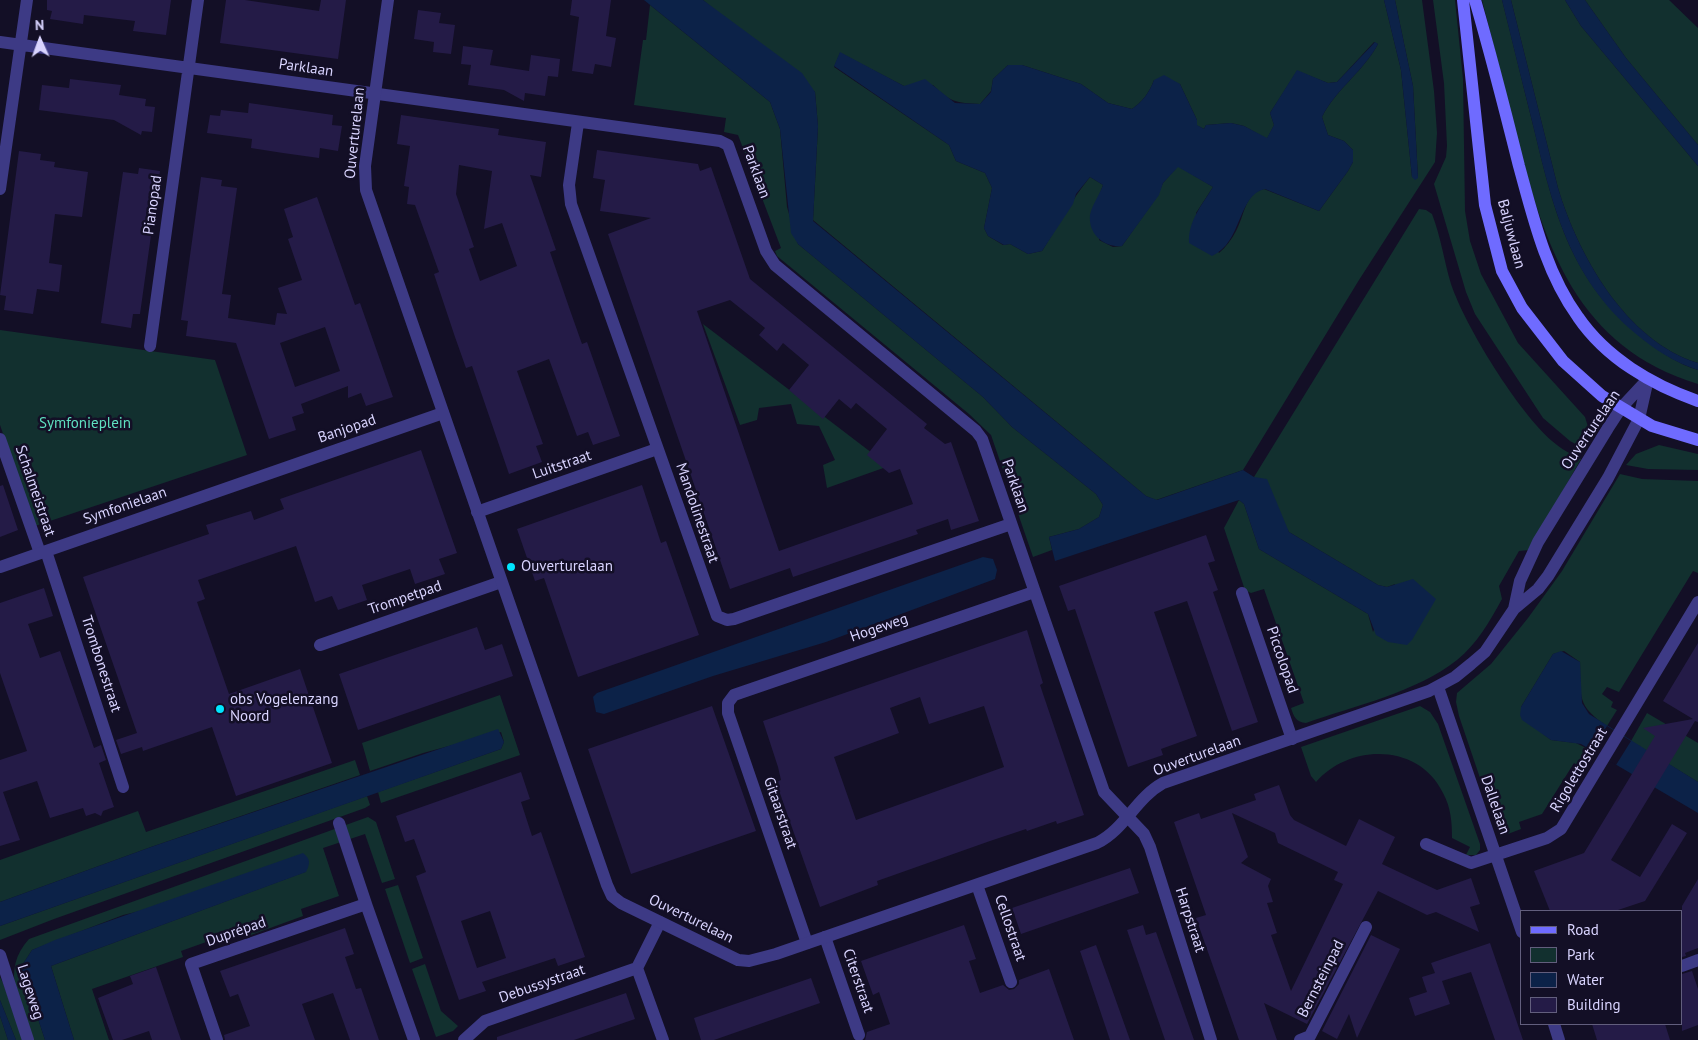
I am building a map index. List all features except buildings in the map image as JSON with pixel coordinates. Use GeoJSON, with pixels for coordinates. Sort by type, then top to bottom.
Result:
{"type":"FeatureCollection","features":[{"type":"Feature","properties":{"kind":"main road","name":"Baljuwlaan"},"geometry":{"type":"LineString","coordinates":[[1463,0],[1485,205],[1502,270],[1522,308],[1563,361],[1585,383],[1639,419],[1667,432],[1698,440]]}},
{"type":"Feature","properties":{"kind":"main road","name":"Baljuwlaan"},"geometry":{"type":"LineString","coordinates":[[1475,0],[1535,224],[1550,265],[1568,302],[1593,336],[1648,379],[1698,400]]}},
{"type":"Feature","properties":{"kind":"street"},"geometry":{"type":"LineString","coordinates":[[0,189],[26,0]]}},
{"type":"Feature","properties":{"kind":"street","name":"Pianopad"},"geometry":{"type":"LineString","coordinates":[[150,346],[198,0]]}},
{"type":"Feature","properties":{"kind":"street","name":"Ouverturelaan"},"geometry":{"type":"LineString","coordinates":[[388,0],[364,180],[607,885],[612,896],[621,904],[738,960],[762,959],[1097,842],[1106,838],[1143,796],[1163,783],[1438,687],[1485,652],[1514,609],[1538,589],[1548,576],[1608,478],[1639,419],[1648,379]]}},
{"type":"Feature","properties":{"kind":"street","name":"Parklaan"},"geometry":{"type":"LineString","coordinates":[[0,42],[578,123],[720,141],[728,145],[770,258],[976,431],[982,439],[1104,792],[1126,816]]}},
{"type":"Feature","properties":{"kind":"street","name":"Mandolinestraat"},"geometry":{"type":"LineString","coordinates":[[578,123],[569,185],[570,204],[717,616],[727,620],[1011,524]]}},
{"type":"Feature","properties":{"kind":"street","name":"Ouverturelaan"},"geometry":{"type":"LineString","coordinates":[[1514,609],[1520,580],[1538,542],[1621,408],[1648,379]]}},
{"type":"Feature","properties":{"kind":"street","name":"Banjopad"},"geometry":{"type":"LineString","coordinates":[[261,476],[443,413]]}},
{"type":"Feature","properties":{"kind":"street","name":"Schalmeistraat"},"geometry":{"type":"LineString","coordinates":[[0,439],[43,552]]}},
{"type":"Feature","properties":{"kind":"street","name":"Luitstraat"},"geometry":{"type":"LineString","coordinates":[[477,512],[657,449]]}},
{"type":"Feature","properties":{"kind":"street","name":"Symfonielaan"},"geometry":{"type":"LineString","coordinates":[[0,567],[261,476]]}},
{"type":"Feature","properties":{"kind":"street","name":"Trombonestraat"},"geometry":{"type":"LineString","coordinates":[[43,552],[123,787]]}},
{"type":"Feature","properties":{"kind":"street","name":"Trompetpad"},"geometry":{"type":"LineString","coordinates":[[320,645],[501,582]]}},
{"type":"Feature","properties":{"kind":"street","name":"Hogeweg"},"geometry":{"type":"LineString","coordinates":[[734,695],[1034,592]]}},
{"type":"Feature","properties":{"kind":"street","name":"Piccolopad"},"geometry":{"type":"LineString","coordinates":[[1242,593],[1292,739]]}},
{"type":"Feature","properties":{"kind":"street","name":"Rigolettostraat"},"geometry":{"type":"LineString","coordinates":[[1426,844],[1464,862],[1471,863],[1546,838],[1561,829],[1605,759],[1698,602]]}},
{"type":"Feature","properties":{"kind":"street","name":"Dallelaan"},"geometry":{"type":"LineString","coordinates":[[1438,687],[1520,926]]}},
{"type":"Feature","properties":{"kind":"street","name":"Gitaarstraat"},"geometry":{"type":"LineString","coordinates":[[734,695],[728,704],[728,713],[808,943]]}},
{"type":"Feature","properties":{"kind":"street","name":"Harpstraat"},"geometry":{"type":"LineString","coordinates":[[1126,816],[1144,834],[1150,847],[1211,1040]]}},
{"type":"Feature","properties":{"kind":"street"},"geometry":{"type":"LineString","coordinates":[[339,823],[414,1040]]}},
{"type":"Feature","properties":{"kind":"street","name":"Cellostraat"},"geometry":{"type":"LineString","coordinates":[[978,885],[1011,982]]}},
{"type":"Feature","properties":{"kind":"street","name":"Duprépad"},"geometry":{"type":"LineString","coordinates":[[217,1040],[191,964],[366,904]]}},
{"type":"Feature","properties":{"kind":"street"},"geometry":{"type":"LineString","coordinates":[[660,922],[638,968],[663,1040]]}},
{"type":"Feature","properties":{"kind":"street","name":"Bernsteinpad"},"geometry":{"type":"LineString","coordinates":[[1300,1040],[1310,1036],[1366,927]]}},
{"type":"Feature","properties":{"kind":"street","name":"Citerstraat"},"geometry":{"type":"LineString","coordinates":[[825,937],[859,1035]]}},
{"type":"Feature","properties":{"kind":"street","name":"Lageweg"},"geometry":{"type":"LineString","coordinates":[[0,955],[28,1040]]}},
{"type":"Feature","properties":{"kind":"street"},"geometry":{"type":"LineString","coordinates":[[1683,966],[1698,960]]}},
{"type":"Feature","properties":{"kind":"street","name":"Debussystraat"},"geometry":{"type":"LineString","coordinates":[[464,1040],[484,1021],[638,968]]}},
{"type":"Feature","properties":{"kind":"street"},"geometry":{"type":"LineString","coordinates":[[1554,1025],[1559,1040]]}},
{"type":"Feature","properties":{"kind":"green space"},"geometry":{"type":"Polygon","coordinates":[[[703,0],[1384,0],[1401,70],[1412,177],[1418,178],[1413,86],[1395,0],[1422,0],[1434,91],[1437,133],[1435,162],[1359,280],[1243,470],[1156,500],[1146,496],[813,220],[818,126],[815,92],[703,0]],[[1374,42],[1337,82],[1328,83],[1297,71],[1270,113],[1274,125],[1267,139],[1244,126],[1231,123],[1206,125],[1204,129],[1196,125],[1197,120],[1180,84],[1154,80],[1145,96],[1132,109],[1108,103],[1081,84],[1022,65],[1008,65],[993,79],[991,91],[980,104],[965,103],[949,98],[933,85],[904,86],[840,53],[834,67],[949,145],[956,161],[985,173],[992,188],[984,228],[988,236],[1003,245],[1010,244],[1028,254],[1042,251],[1071,203],[1090,177],[1103,185],[1099,196],[1099,240],[1113,247],[1122,246],[1158,195],[1163,183],[1178,166],[1213,187],[1196,213],[1219,253],[1233,237],[1252,195],[1264,189],[1319,211],[1353,162],[1353,150],[1344,141],[1328,135],[1322,117],[1378,44],[1374,42]]]}},
{"type":"Feature","properties":{"kind":"green space"},"geometry":{"type":"Polygon","coordinates":[[[1433,0],[1455,0],[1463,79],[1465,211],[1470,241],[1481,274],[1518,343],[1585,417],[1589,430],[1586,450],[1570,441],[1543,418],[1475,314],[1466,292],[1434,184],[1446,157],[1447,146],[1444,83],[1433,0]]]}},
{"type":"Feature","properties":{"kind":"green space"},"geometry":{"type":"Polygon","coordinates":[[[1482,0],[1502,0],[1550,191],[1570,246],[1583,271],[1600,296],[1621,319],[1646,341],[1670,358],[1698,370],[1698,384],[1657,367],[1623,345],[1595,319],[1573,288],[1555,254],[1540,217],[1528,178],[1482,0]]]}},
{"type":"Feature","properties":{"kind":"green space"},"geometry":{"type":"Polygon","coordinates":[[[1511,0],[1565,0],[1581,26],[1698,166],[1698,363],[1672,352],[1649,336],[1627,316],[1608,292],[1578,241],[1558,188],[1511,0]]]}},
{"type":"Feature","properties":{"kind":"green space"},"geometry":{"type":"Polygon","coordinates":[[[1585,0],[1669,0],[1698,28],[1698,145],[1626,58],[1585,0]]]}},
{"type":"Feature","properties":{"kind":"green space"},"geometry":{"type":"Polygon","coordinates":[[[650,5],[770,102],[780,129],[787,207],[798,244],[983,397],[1012,427],[1096,494],[1103,505],[1099,517],[1079,529],[1049,537],[1052,550],[1033,557],[991,435],[969,414],[777,256],[775,251],[781,248],[738,135],[724,132],[726,118],[634,105],[643,40],[646,40],[650,5]]]}},
{"type":"Feature","properties":{"kind":"green space"},"geometry":{"type":"Polygon","coordinates":[[[1419,209],[1426,210],[1432,214],[1451,284],[1458,302],[1494,368],[1524,410],[1552,441],[1581,459],[1529,550],[1519,551],[1499,586],[1502,599],[1493,616],[1464,654],[1441,671],[1404,690],[1306,723],[1300,722],[1296,719],[1291,708],[1304,703],[1264,589],[1251,593],[1245,590],[1224,528],[1239,500],[1244,504],[1259,549],[1368,614],[1373,632],[1395,584],[1387,587],[1378,585],[1289,532],[1254,477],[1419,209]]]}},
{"type":"Feature","properties":{"kind":"green space"},"geometry":{"type":"Polygon","coordinates":[[[703,324],[889,466],[827,488],[823,465],[835,460],[819,426],[797,424],[791,404],[759,408],[757,420],[740,425],[703,324]]]}},
{"type":"Feature","properties":{"kind":"green space","name":"Symfonieplein"},"geometry":{"type":"Polygon","coordinates":[[[0,330],[215,360],[247,455],[35,526],[0,425],[0,330]]]}},
{"type":"Feature","properties":{"kind":"green space"},"geometry":{"type":"Polygon","coordinates":[[[1659,445],[1698,454],[1698,470],[1648,469],[1626,465],[1636,454],[1659,445]]]}},
{"type":"Feature","properties":{"kind":"green space"},"geometry":{"type":"Polygon","coordinates":[[[1620,474],[1642,479],[1698,481],[1698,573],[1693,571],[1619,692],[1607,687],[1602,694],[1613,702],[1611,707],[1617,710],[1607,726],[1590,712],[1582,699],[1580,662],[1564,651],[1553,654],[1521,707],[1543,734],[1551,740],[1576,743],[1592,751],[1581,768],[1574,763],[1542,814],[1519,822],[1521,829],[1500,837],[1459,716],[1456,702],[1457,693],[1491,664],[1528,618],[1562,571],[1620,474]]]}},
{"type":"Feature","properties":{"kind":"green space"},"geometry":{"type":"Polygon","coordinates":[[[500,695],[520,755],[381,803],[378,792],[501,749],[504,742],[501,732],[423,753],[370,771],[362,743],[500,695]]]}},
{"type":"Feature","properties":{"kind":"green space"},"geometry":{"type":"Polygon","coordinates":[[[1420,706],[1430,712],[1438,724],[1480,844],[1480,850],[1476,855],[1466,855],[1470,847],[1452,838],[1452,826],[1446,799],[1432,777],[1418,765],[1401,757],[1383,754],[1365,755],[1347,760],[1330,769],[1316,782],[1311,776],[1301,747],[1420,706]]]}},
{"type":"Feature","properties":{"kind":"green space"},"geometry":{"type":"Polygon","coordinates":[[[1647,713],[1698,743],[1698,782],[1631,741],[1647,713]]]}},
{"type":"Feature","properties":{"kind":"green space"},"geometry":{"type":"Polygon","coordinates":[[[355,760],[360,775],[151,847],[0,902],[0,860],[138,811],[146,832],[355,760]]]}},
{"type":"Feature","properties":{"kind":"green space"},"geometry":{"type":"Polygon","coordinates":[[[367,796],[370,805],[365,808],[0,940],[0,926],[367,796]]]}},
{"type":"Feature","properties":{"kind":"green space"},"geometry":{"type":"Polygon","coordinates":[[[368,817],[376,822],[395,879],[382,883],[365,834],[323,848],[339,896],[301,909],[303,916],[251,935],[248,927],[181,951],[183,957],[92,989],[109,1040],[74,1040],[51,966],[305,872],[123,915],[32,950],[21,967],[45,1040],[32,1040],[18,1000],[14,975],[20,951],[29,939],[368,817]]]}},
{"type":"Feature","properties":{"kind":"green space"},"geometry":{"type":"Polygon","coordinates":[[[398,885],[423,958],[410,963],[385,889],[398,885]]]}},
{"type":"Feature","properties":{"kind":"green space"},"geometry":{"type":"Polygon","coordinates":[[[425,964],[441,1011],[458,1026],[453,1031],[436,1037],[412,969],[425,964]]]}},
{"type":"Feature","properties":{"kind":"green space"},"geometry":{"type":"Polygon","coordinates":[[[0,977],[23,1040],[16,1040],[0,1000],[0,977]]]}},
{"type":"Feature","properties":{"kind":"green space"},"geometry":{"type":"Polygon","coordinates":[[[0,1016],[8,1040],[0,1040],[0,1016]]]}},
{"type":"Feature","properties":{"kind":"water"},"geometry":{"type":"Polygon","coordinates":[[[644,0],[703,0],[802,73],[815,92],[818,126],[813,221],[1146,496],[1157,500],[1243,470],[1254,477],[1267,479],[1289,532],[1378,585],[1387,587],[1413,579],[1436,599],[1412,640],[1407,645],[1388,642],[1376,635],[1368,614],[1259,549],[1244,504],[1239,500],[1055,561],[1049,537],[1079,529],[1099,517],[1103,505],[1096,494],[1012,427],[983,397],[798,244],[791,233],[780,129],[770,102],[644,0]]]}},
{"type":"Feature","properties":{"kind":"water"},"geometry":{"type":"Polygon","coordinates":[[[1384,0],[1395,0],[1413,86],[1418,178],[1415,180],[1412,177],[1401,70],[1384,0]]]}},
{"type":"Feature","properties":{"kind":"water"},"geometry":{"type":"Polygon","coordinates":[[[1502,0],[1511,0],[1558,188],[1578,241],[1608,292],[1627,316],[1649,336],[1672,352],[1698,363],[1698,370],[1681,364],[1665,355],[1636,334],[1613,312],[1594,288],[1578,263],[1566,237],[1547,181],[1502,0]]]}},
{"type":"Feature","properties":{"kind":"water"},"geometry":{"type":"Polygon","coordinates":[[[1565,0],[1585,0],[1626,58],[1698,145],[1698,166],[1581,26],[1565,0]]]}},
{"type":"Feature","properties":{"kind":"water"},"geometry":{"type":"Polygon","coordinates":[[[1375,42],[1378,44],[1372,54],[1335,98],[1322,117],[1328,135],[1344,141],[1353,150],[1353,162],[1319,211],[1265,189],[1256,193],[1249,200],[1229,240],[1222,249],[1212,256],[1189,243],[1189,235],[1193,220],[1213,187],[1178,167],[1163,183],[1159,195],[1122,246],[1109,245],[1094,234],[1090,215],[1103,185],[1090,177],[1076,194],[1073,204],[1042,251],[1028,254],[1010,244],[1004,245],[988,236],[984,228],[992,188],[985,173],[956,161],[949,145],[834,66],[840,52],[904,86],[925,79],[955,103],[980,104],[991,92],[993,79],[1008,65],[1022,65],[1081,84],[1108,103],[1132,109],[1145,96],[1154,80],[1164,75],[1180,84],[1197,120],[1197,125],[1204,129],[1206,125],[1231,123],[1244,126],[1267,138],[1274,125],[1270,113],[1297,70],[1328,83],[1337,82],[1375,42]]]}},
{"type":"Feature","properties":{"kind":"water"},"geometry":{"type":"Polygon","coordinates":[[[983,557],[993,559],[997,570],[995,579],[826,642],[713,676],[604,714],[596,712],[593,697],[597,693],[983,557]]]}},
{"type":"Feature","properties":{"kind":"water"},"geometry":{"type":"Polygon","coordinates":[[[1561,651],[1580,662],[1582,703],[1589,714],[1698,782],[1698,813],[1581,744],[1551,740],[1522,720],[1520,715],[1521,707],[1553,654],[1561,651]]]}},
{"type":"Feature","properties":{"kind":"water"},"geometry":{"type":"Polygon","coordinates":[[[498,729],[504,742],[501,749],[0,926],[0,902],[151,847],[498,729]]]}},
{"type":"Feature","properties":{"kind":"water"},"geometry":{"type":"Polygon","coordinates":[[[303,853],[309,862],[306,872],[51,966],[74,1040],[45,1040],[21,967],[32,950],[55,940],[303,853]]]}},
{"type":"Feature","properties":{"kind":"water"},"geometry":{"type":"Polygon","coordinates":[[[0,1000],[16,1040],[8,1040],[0,1016],[0,1000]]]}},
{"type":"Feature","properties":{"kind":"pier"},"geometry":{"type":"Polygon","coordinates":[[[1607,726],[1631,741],[1616,765],[1592,751],[1607,726]]]}},
{"type":"Feature","properties":{"kind":"place","name":"Ouverturelaan"},"geometry":{"type":"Point","coordinates":[511,567]}},
{"type":"Feature","properties":{"kind":"place","name":"obs Vogelenzang Noord"},"geometry":{"type":"Point","coordinates":[220,709]}}]}
